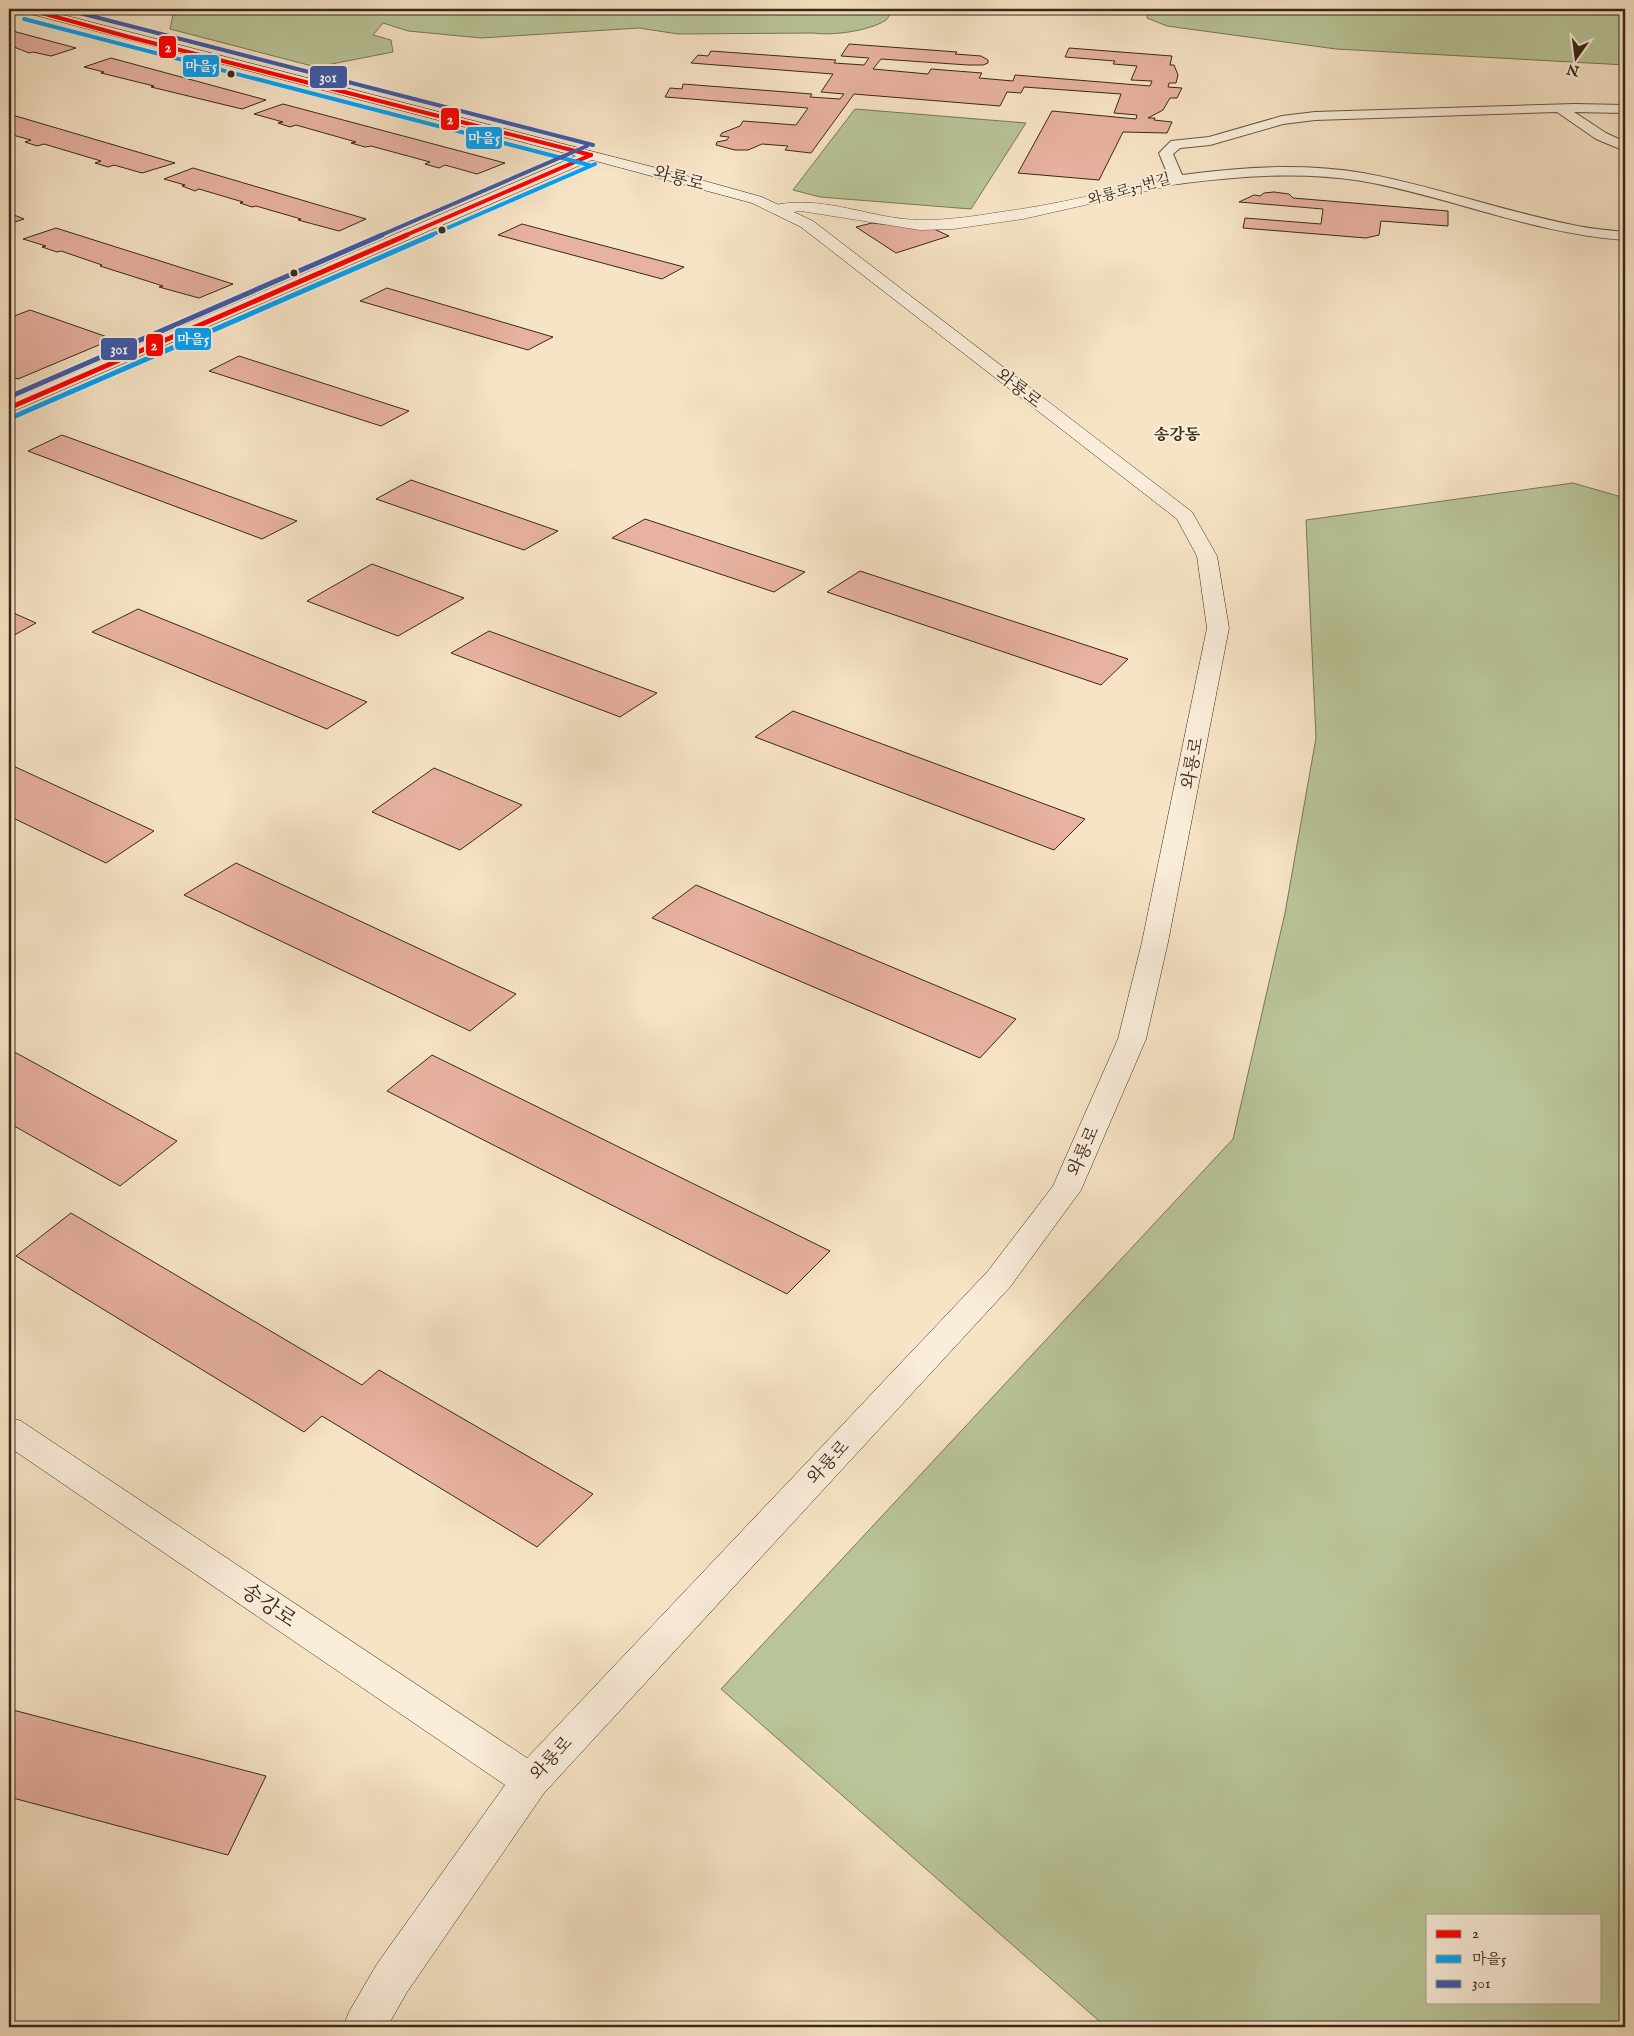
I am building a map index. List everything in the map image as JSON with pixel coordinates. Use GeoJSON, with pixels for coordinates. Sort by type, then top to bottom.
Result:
{"type":"FeatureCollection","features":[{"type":"Feature","properties":{"kind":"main road","name":"와룡로"},"geometry":{"type":"LineString","coordinates":[[27,9],[591,154],[757,200],[777,209],[807,224],[1185,516],[1207,556],[1218,628],[1156,942],[1132,1040],[1066,1190],[999,1279],[530,1781],[392,1978],[364,2027]]}},
{"type":"Feature","properties":{"kind":"main road"},"geometry":{"type":"LineString","coordinates":[[9,408],[591,154]]}},
{"type":"Feature","properties":{"kind":"main road","name":"와룡로37번길"},"geometry":{"type":"LineString","coordinates":[[777,209],[801,206],[920,225],[953,224],[1023,214],[1177,180]]}},
{"type":"Feature","properties":{"kind":"main road","name":"송강로"},"geometry":{"type":"LineString","coordinates":[[9,1430],[530,1781]]}},
{"type":"Feature","properties":{"kind":"lane"},"geometry":{"type":"LineString","coordinates":[[1561,109],[1601,136],[1625,147]]}},
{"type":"Feature","properties":{"kind":"lane","name":"와룡로37번길"},"geometry":{"type":"LineString","coordinates":[[1177,180],[1166,153],[1176,144],[1229,136],[1282,120],[1315,116],[1625,109]]}},
{"type":"Feature","properties":{"kind":"lane"},"geometry":{"type":"LineString","coordinates":[[1177,180],[1232,173],[1289,171],[1332,173],[1426,192],[1567,229],[1625,236]]}},
{"type":"Feature","properties":{"kind":"green space"},"geometry":{"type":"Polygon","coordinates":[[[174,9],[899,9],[892,10],[886,20],[879,24],[861,30],[830,34],[678,34],[639,28],[481,38],[408,31],[383,23],[373,35],[391,40],[393,52],[316,67],[170,29],[174,9]]]}},
{"type":"Feature","properties":{"kind":"green space"},"geometry":{"type":"Polygon","coordinates":[[[1148,9],[1625,9],[1625,65],[1336,49],[1167,26],[1147,18],[1148,9]]]}},
{"type":"Feature","properties":{"kind":"green space"},"geometry":{"type":"Polygon","coordinates":[[[855,109],[1026,123],[971,209],[820,197],[793,190],[855,109]]]}},
{"type":"Feature","properties":{"kind":"green space"},"geometry":{"type":"Polygon","coordinates":[[[1573,483],[1625,498],[1625,2027],[1106,2027],[721,1689],[1233,1139],[1285,913],[1316,738],[1306,520],[1573,483]]]}},
{"type":"Feature","properties":{"kind":"building"},"geometry":{"type":"Polygon","coordinates":[[[9,30],[76,48],[51,56],[33,52],[29,53],[9,45],[9,30]]]}},
{"type":"Feature","properties":{"kind":"building"},"geometry":{"type":"Polygon","coordinates":[[[849,44],[957,52],[955,54],[981,56],[988,60],[988,63],[983,65],[968,65],[881,59],[873,69],[928,74],[931,69],[982,73],[979,78],[1013,81],[1015,75],[1150,86],[1152,81],[1131,80],[1137,66],[1113,64],[1115,61],[1065,57],[1069,48],[1172,56],[1170,65],[1174,65],[1178,75],[1176,83],[1169,83],[1168,87],[1182,88],[1177,98],[1170,98],[1163,110],[1148,118],[1172,122],[1167,133],[1123,132],[1099,180],[1018,173],[1052,111],[1136,119],[1137,115],[1114,113],[1121,94],[1024,87],[1021,93],[1007,92],[1000,106],[854,94],[811,153],[785,150],[788,146],[762,144],[748,150],[735,150],[716,145],[717,142],[727,140],[729,137],[720,136],[722,133],[740,126],[743,121],[796,125],[808,108],[665,97],[670,88],[682,89],[683,84],[812,94],[810,97],[840,99],[844,94],[821,92],[833,74],[691,63],[698,55],[708,56],[711,51],[836,60],[834,63],[864,65],[869,58],[841,56],[849,44]]]}},
{"type":"Feature","properties":{"kind":"building"},"geometry":{"type":"Polygon","coordinates":[[[111,58],[266,100],[242,109],[151,87],[154,86],[84,67],[111,58]]]}},
{"type":"Feature","properties":{"kind":"building"},"geometry":{"type":"Polygon","coordinates":[[[283,104],[505,163],[477,174],[445,165],[439,168],[425,164],[430,162],[371,146],[365,147],[351,143],[356,142],[296,125],[290,127],[278,123],[283,122],[254,114],[283,104]]]}},
{"type":"Feature","properties":{"kind":"building"},"geometry":{"type":"Polygon","coordinates":[[[9,114],[175,163],[142,173],[114,165],[108,167],[95,163],[101,161],[44,144],[37,146],[25,142],[31,140],[9,134],[9,114]]]}},
{"type":"Feature","properties":{"kind":"building"},"geometry":{"type":"Polygon","coordinates":[[[193,168],[366,219],[339,231],[256,206],[252,207],[240,203],[243,202],[199,189],[195,191],[182,186],[185,185],[164,179],[193,168]]]}},
{"type":"Feature","properties":{"kind":"building"},"geometry":{"type":"Polygon","coordinates":[[[1264,193],[1289,194],[1293,198],[1448,211],[1448,226],[1381,221],[1379,235],[1366,238],[1243,228],[1245,218],[1321,224],[1323,209],[1239,202],[1254,195],[1260,196],[1264,193]]]}},
{"type":"Feature","properties":{"kind":"building"},"geometry":{"type":"Polygon","coordinates":[[[9,213],[24,219],[9,224],[9,213]]]}},
{"type":"Feature","properties":{"kind":"building"},"geometry":{"type":"Polygon","coordinates":[[[872,223],[934,229],[949,236],[896,253],[856,227],[872,223]]]}},
{"type":"Feature","properties":{"kind":"building"},"geometry":{"type":"Polygon","coordinates":[[[522,224],[684,267],[662,279],[498,235],[522,224]]]}},
{"type":"Feature","properties":{"kind":"building"},"geometry":{"type":"Polygon","coordinates":[[[56,228],[233,284],[199,298],[159,287],[163,286],[100,266],[102,265],[61,251],[57,252],[42,247],[46,246],[23,239],[56,228]]]}},
{"type":"Feature","properties":{"kind":"building"},"geometry":{"type":"Polygon","coordinates":[[[387,288],[553,337],[528,350],[360,301],[387,288]]]}},
{"type":"Feature","properties":{"kind":"building"},"geometry":{"type":"Polygon","coordinates":[[[30,310],[113,339],[18,379],[9,376],[9,318],[30,310]]]}},
{"type":"Feature","properties":{"kind":"building"},"geometry":{"type":"Polygon","coordinates":[[[239,356],[409,411],[381,426],[209,371],[239,356]]]}},
{"type":"Feature","properties":{"kind":"building"},"geometry":{"type":"Polygon","coordinates":[[[62,435],[297,521],[262,539],[28,451],[62,435]]]}},
{"type":"Feature","properties":{"kind":"building"},"geometry":{"type":"Polygon","coordinates":[[[411,480],[558,531],[524,550],[376,499],[411,480]]]}},
{"type":"Feature","properties":{"kind":"building"},"geometry":{"type":"Polygon","coordinates":[[[645,519],[805,572],[774,592],[612,538],[645,519]]]}},
{"type":"Feature","properties":{"kind":"building"},"geometry":{"type":"Polygon","coordinates":[[[372,564],[464,598],[398,636],[307,601],[372,564]]]}},
{"type":"Feature","properties":{"kind":"building"},"geometry":{"type":"Polygon","coordinates":[[[860,571],[1128,659],[1101,685],[827,592],[860,571]]]}},
{"type":"Feature","properties":{"kind":"building"},"geometry":{"type":"Polygon","coordinates":[[[138,609],[367,702],[327,729],[92,632],[138,609]]]}},
{"type":"Feature","properties":{"kind":"building"},"geometry":{"type":"Polygon","coordinates":[[[9,611],[36,623],[9,638],[9,611]]]}},
{"type":"Feature","properties":{"kind":"building"},"geometry":{"type":"Polygon","coordinates":[[[489,631],[657,693],[620,717],[451,653],[489,631]]]}},
{"type":"Feature","properties":{"kind":"building"},"geometry":{"type":"Polygon","coordinates":[[[793,711],[1085,819],[1054,850],[755,737],[793,711]]]}},
{"type":"Feature","properties":{"kind":"building"},"geometry":{"type":"Polygon","coordinates":[[[9,764],[154,831],[106,863],[9,816],[9,764]]]}},
{"type":"Feature","properties":{"kind":"building"},"geometry":{"type":"Polygon","coordinates":[[[434,768],[522,805],[460,850],[372,812],[434,768]]]}},
{"type":"Feature","properties":{"kind":"building"},"geometry":{"type":"Polygon","coordinates":[[[236,863],[516,994],[470,1031],[184,895],[236,863]]]}},
{"type":"Feature","properties":{"kind":"building"},"geometry":{"type":"Polygon","coordinates":[[[696,885],[1016,1019],[980,1058],[652,918],[696,885]]]}},
{"type":"Feature","properties":{"kind":"building"},"geometry":{"type":"Polygon","coordinates":[[[9,1049],[177,1141],[120,1186],[9,1123],[9,1049]]]}},
{"type":"Feature","properties":{"kind":"building"},"geometry":{"type":"Polygon","coordinates":[[[432,1055],[830,1251],[787,1294],[387,1091],[432,1055]]]}},
{"type":"Feature","properties":{"kind":"building"},"geometry":{"type":"Polygon","coordinates":[[[71,1213],[362,1385],[379,1370],[593,1494],[537,1547],[322,1416],[304,1432],[16,1256],[71,1213]]]}},
{"type":"Feature","properties":{"kind":"building"},"geometry":{"type":"Polygon","coordinates":[[[9,1709],[266,1776],[228,1855],[9,1797],[9,1709]]]}},
{"type":"Feature","properties":{"kind":"transit line","name":"2"},"geometry":{"type":"LineString","coordinates":[[27,9],[129,37],[591,155]]}},
{"type":"Feature","properties":{"kind":"transit line","name":"301"},"geometry":{"type":"LineString","coordinates":[[64,9],[593,145]]}},
{"type":"Feature","properties":{"kind":"transit line","name":"마을5"},"geometry":{"type":"LineString","coordinates":[[24,19],[589,165]]}},
{"type":"Feature","properties":{"kind":"transit line","name":"301"},"geometry":{"type":"LineString","coordinates":[[9,397],[587,146]]}},
{"type":"Feature","properties":{"kind":"transit line","name":"2"},"geometry":{"type":"LineString","coordinates":[[9,408],[591,155]]}},
{"type":"Feature","properties":{"kind":"transit line","name":"마을5"},"geometry":{"type":"LineString","coordinates":[[13,417],[595,164]]}},
{"type":"Feature","properties":{"kind":"district","name":"송강동"},"geometry":{"type":"Point","coordinates":[1177,434]}}]}
